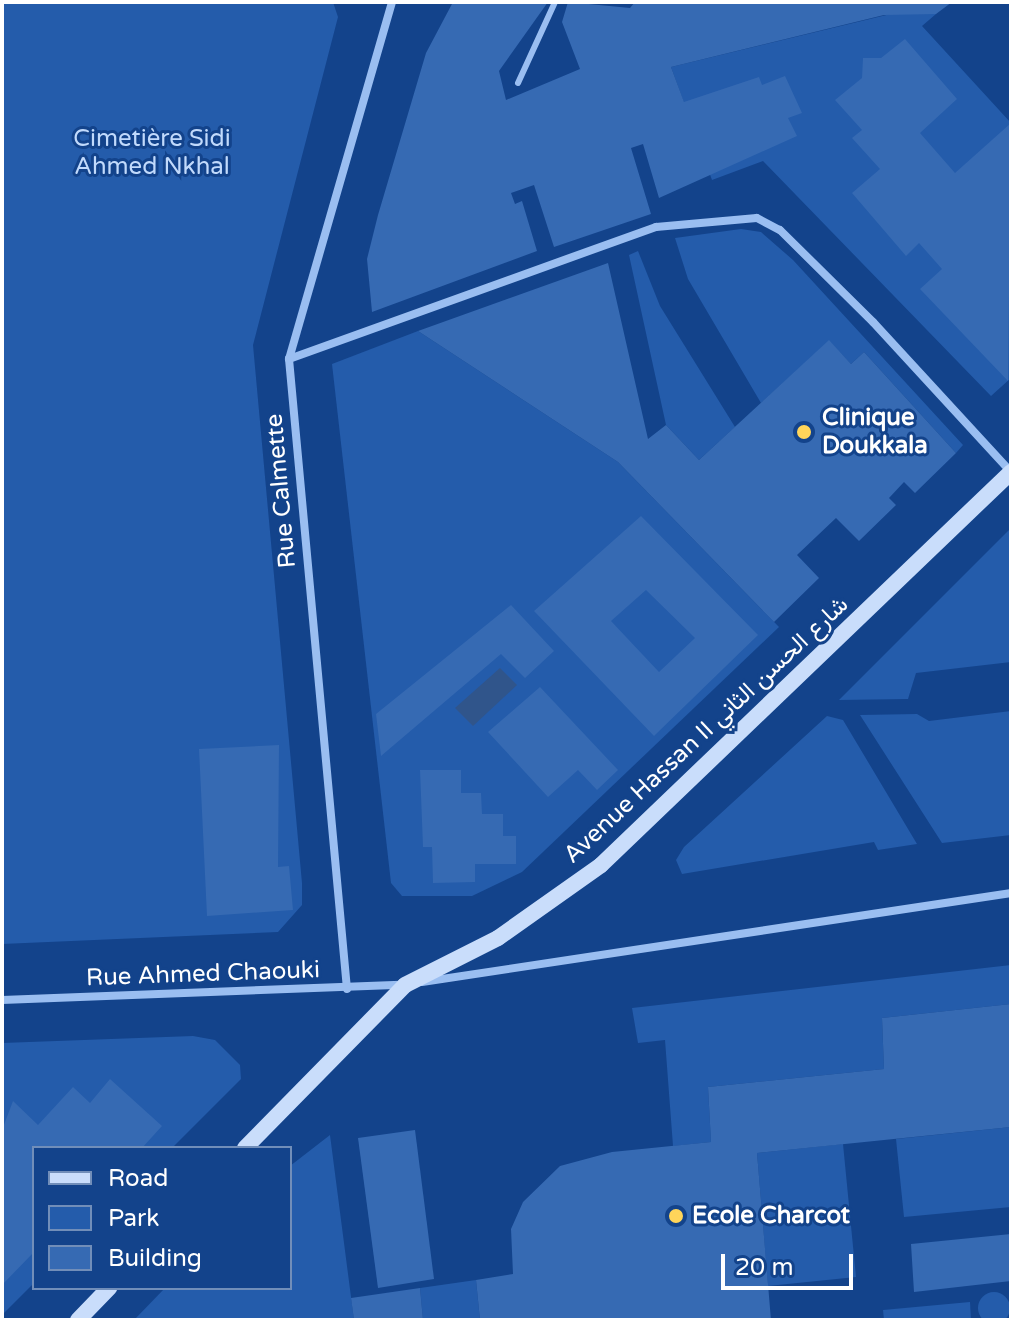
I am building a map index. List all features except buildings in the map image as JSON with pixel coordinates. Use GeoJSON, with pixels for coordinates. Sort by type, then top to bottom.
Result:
{"type":"FeatureCollection","features":[{"type":"Feature","properties":{"kind":"street","name":"Rue Calmette"},"geometry":{"type":"LineString","coordinates":[[347,989],[289,359],[392,2]]}},
{"type":"Feature","properties":{"kind":"street"},"geometry":{"type":"LineString","coordinates":[[289,359],[656,227],[701,218],[757,218],[780,230],[873,322],[1011,472]]}},
{"type":"Feature","properties":{"kind":"street","name":"Avenue Hassan II شارع الحسن الثاني"},"geometry":{"type":"LineString","coordinates":[[247,1146],[405,985],[498,938],[601,865],[1011,472]]}},
{"type":"Feature","properties":{"kind":"street","name":"Rue Ahmed Chaouki"},"geometry":{"type":"LineString","coordinates":[[2,1000],[405,985],[1011,893]]}},
{"type":"Feature","properties":{"kind":"street"},"geometry":{"type":"LineString","coordinates":[[78,1320],[107,1290]]}},
{"type":"Feature","properties":{"kind":"lane"},"geometry":{"type":"LineString","coordinates":[[518,83],[555,2]]}},
{"type":"Feature","properties":{"kind":"green space","name":"Cimetière Sidi Ahmed Nkhal"},"geometry":{"type":"Polygon","coordinates":[[[2,2],[333,2],[338,17],[253,345],[302,883],[302,905],[278,932],[2,944],[2,2]]]}},
{"type":"Feature","properties":{"kind":"green space"},"geometry":{"type":"Polygon","coordinates":[[[903,11],[936,14],[922,26],[1011,123],[1011,378],[991,396],[763,161],[712,180],[671,67],[903,11]]]}},
{"type":"Feature","properties":{"kind":"green space"},"geometry":{"type":"Polygon","coordinates":[[[741,229],[761,232],[793,260],[963,445],[956,453],[864,352],[851,364],[829,341],[761,403],[688,279],[675,238],[741,229]]]}},
{"type":"Feature","properties":{"kind":"green space"},"geometry":{"type":"Polygon","coordinates":[[[638,251],[660,306],[735,427],[699,460],[666,425],[629,255],[638,251]]]}},
{"type":"Feature","properties":{"kind":"green space"},"geometry":{"type":"Polygon","coordinates":[[[418,331],[618,462],[779,627],[522,872],[472,896],[402,896],[391,883],[332,364],[418,331]]]}},
{"type":"Feature","properties":{"kind":"green space"},"geometry":{"type":"Polygon","coordinates":[[[1011,528],[1011,662],[916,673],[908,699],[839,700],[1011,528]]]}},
{"type":"Feature","properties":{"kind":"green space"},"geometry":{"type":"Polygon","coordinates":[[[1011,711],[1011,835],[942,843],[860,715],[917,714],[929,721],[1011,711]]]}},
{"type":"Feature","properties":{"kind":"green space"},"geometry":{"type":"Polygon","coordinates":[[[827,716],[843,720],[917,844],[878,850],[874,842],[682,874],[676,860],[684,847],[827,716]]]}},
{"type":"Feature","properties":{"kind":"green space"},"geometry":{"type":"Polygon","coordinates":[[[1011,965],[1011,1004],[882,1018],[884,1069],[708,1087],[711,1142],[673,1146],[665,1040],[638,1043],[632,1008],[1011,965]]]}},
{"type":"Feature","properties":{"kind":"green space"},"geometry":{"type":"Polygon","coordinates":[[[193,1036],[215,1040],[240,1065],[241,1079],[174,1146],[32,1146],[32,1285],[2,1315],[2,1043],[193,1036]]]}},
{"type":"Feature","properties":{"kind":"green space"},"geometry":{"type":"Polygon","coordinates":[[[1011,1127],[1011,1207],[904,1217],[896,1139],[1011,1127]]]}},
{"type":"Feature","properties":{"kind":"green space"},"geometry":{"type":"Polygon","coordinates":[[[330,1135],[354,1320],[134,1320],[163,1290],[292,1290],[292,1164],[330,1135]]]}},
{"type":"Feature","properties":{"kind":"green space"},"geometry":{"type":"Polygon","coordinates":[[[843,1144],[856,1277],[768,1286],[757,1153],[843,1144]]]}},
{"type":"Feature","properties":{"kind":"green space"},"geometry":{"type":"Polygon","coordinates":[[[476,1280],[480,1320],[423,1320],[420,1288],[476,1280]]]}},
{"type":"Feature","properties":{"kind":"green space"},"geometry":{"type":"Polygon","coordinates":[[[988,1293],[1000,1293],[1009,1302],[1009,1314],[1000,1323],[988,1323],[979,1314],[979,1302],[988,1293]]]}},
{"type":"Feature","properties":{"kind":"green space"},"geometry":{"type":"Polygon","coordinates":[[[970,1302],[971,1320],[884,1320],[883,1310],[970,1302]]]}},
{"type":"Feature","properties":{"kind":"shaded area"},"geometry":{"type":"Polygon","coordinates":[[[500,668],[517,685],[473,726],[455,708],[500,668]]]}},
{"type":"Feature","properties":{"kind":"place","name":"Clinique Doukkala"},"geometry":{"type":"Point","coordinates":[804,432]}},
{"type":"Feature","properties":{"kind":"place","name":"Ecole Charcot"},"geometry":{"type":"Point","coordinates":[676,1216]}}]}
